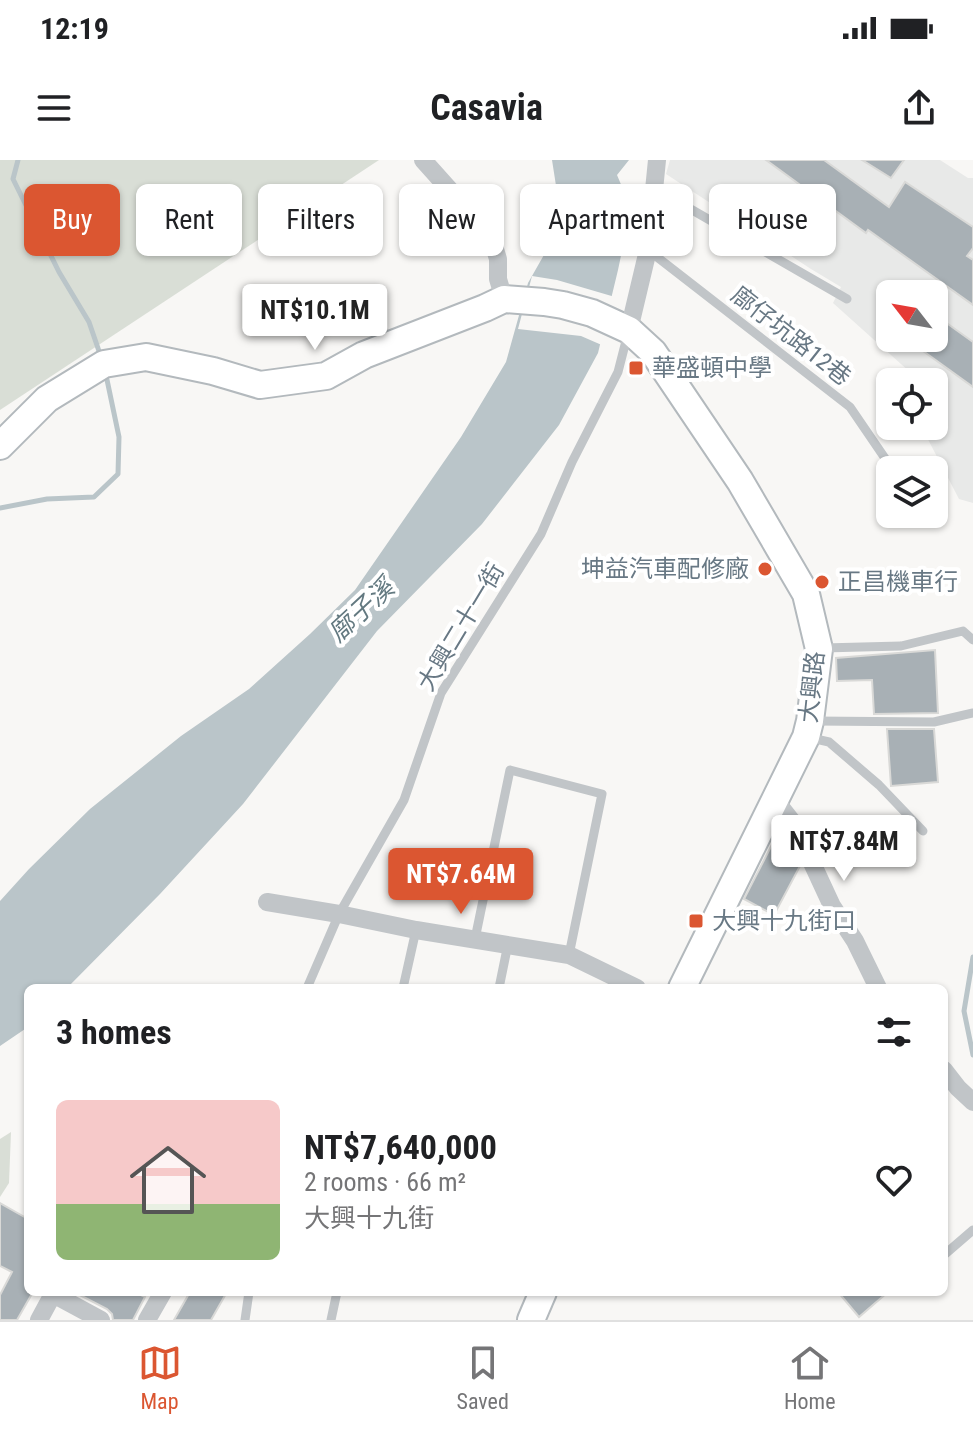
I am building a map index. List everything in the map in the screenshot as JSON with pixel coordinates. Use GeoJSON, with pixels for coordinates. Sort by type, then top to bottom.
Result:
{"type":"FeatureCollection","features":[{"type":"Feature","properties":{"kind":"main road"},"geometry":{"type":"LineString","coordinates":[[0,446],[47,399],[99,367],[146,357],[260,385],[326,376],[364,355],[509,300],[563,305],[624,327]]}},
{"type":"Feature","properties":{"kind":"main road","name":"大興路"},"geometry":{"type":"LineString","coordinates":[[624,327],[653,352],[740,481],[806,594],[819,649],[808,729],[776,801],[684,984]]}},
{"type":"Feature","properties":{"kind":"main road"},"geometry":{"type":"LineString","coordinates":[[531,1320],[541,1296]]}},
{"type":"Feature","properties":{"kind":"street"},"geometry":{"type":"LineString","coordinates":[[423,160],[491,236],[498,259],[498,279],[509,300]]}},
{"type":"Feature","properties":{"kind":"street"},"geometry":{"type":"LineString","coordinates":[[654,184],[657,160]]}},
{"type":"Feature","properties":{"kind":"street"},"geometry":{"type":"LineString","coordinates":[[624,327],[646,256]]}},
{"type":"Feature","properties":{"kind":"street"},"geometry":{"type":"LineString","coordinates":[[776,801],[794,824],[832,906],[855,941],[876,984]]}},
{"type":"Feature","properties":{"kind":"street"},"geometry":{"type":"LineString","coordinates":[[267,902],[569,955],[629,984]]}},
{"type":"Feature","properties":{"kind":"street"},"geometry":{"type":"LineString","coordinates":[[948,1076],[973,1102]]}},
{"type":"Feature","properties":{"kind":"street"},"geometry":{"type":"LineString","coordinates":[[39,1320],[52,1296]]}},
{"type":"Feature","properties":{"kind":"street"},"geometry":{"type":"LineString","coordinates":[[57,1296],[101,1320]]}},
{"type":"Feature","properties":{"kind":"street"},"geometry":{"type":"LineString","coordinates":[[147,1320],[161,1296]]}},
{"type":"Feature","properties":{"kind":"lane"},"geometry":{"type":"LineString","coordinates":[[693,210],[847,299]]}},
{"type":"Feature","properties":{"kind":"lane","name":"廍仔坑路12巷"},"geometry":{"type":"LineString","coordinates":[[656,256],[850,407],[883,456]]}},
{"type":"Feature","properties":{"kind":"lane","name":"大興二十一街"},"geometry":{"type":"LineString","coordinates":[[309,984],[339,914],[404,800],[441,693],[541,534],[572,462],[618,372],[624,327]]}},
{"type":"Feature","properties":{"kind":"lane"},"geometry":{"type":"LineString","coordinates":[[819,649],[901,646],[963,631],[973,640]]}},
{"type":"Feature","properties":{"kind":"lane"},"geometry":{"type":"LineString","coordinates":[[808,729],[934,722],[973,713]]}},
{"type":"Feature","properties":{"kind":"lane"},"geometry":{"type":"LineString","coordinates":[[808,729],[829,742],[879,785],[923,831]]}},
{"type":"Feature","properties":{"kind":"lane"},"geometry":{"type":"LineString","coordinates":[[475,939],[510,770],[602,794],[569,955]]}},
{"type":"Feature","properties":{"kind":"lane"},"geometry":{"type":"LineString","coordinates":[[404,984],[416,930]]}},
{"type":"Feature","properties":{"kind":"lane"},"geometry":{"type":"LineString","coordinates":[[500,984],[508,944]]}},
{"type":"Feature","properties":{"kind":"lane"},"geometry":{"type":"LineString","coordinates":[[948,1252],[973,1230]]}},
{"type":"Feature","properties":{"kind":"lane"},"geometry":{"type":"LineString","coordinates":[[245,1320],[248,1296]]}},
{"type":"Feature","properties":{"kind":"lane"},"geometry":{"type":"LineString","coordinates":[[331,1320],[336,1296]]}},
{"type":"Feature","properties":{"kind":"shaded area"},"geometry":{"type":"Polygon","coordinates":[[[0,160],[379,160],[343,184],[258,184],[258,240],[242,250],[242,184],[136,184],[136,256],[233,256],[0,410],[0,160]]]}},
{"type":"Feature","properties":{"kind":"shaded area"},"geometry":{"type":"Polygon","coordinates":[[[670,160],[940,160],[973,178],[973,503],[959,499],[948,478],[948,456],[937,456],[928,440],[948,440],[948,368],[905,368],[888,352],[948,352],[948,280],[876,280],[876,342],[833,303],[841,287],[791,256],[836,256],[836,184],[709,184],[709,202],[693,192],[693,184],[681,184],[666,174],[670,160]]]}},
{"type":"Feature","properties":{"kind":"shaded area"},"geometry":{"type":"Polygon","coordinates":[[[11,1132],[9,1183],[0,1197],[0,1139],[11,1132]]]}},
{"type":"Feature","properties":{"kind":"water"},"geometry":{"type":"Polygon","coordinates":[[[552,160],[629,160],[617,175],[621,184],[556,184],[552,160]]]}},
{"type":"Feature","properties":{"kind":"water","name":"廍子溪"},"geometry":{"type":"Polygon","coordinates":[[[543,256],[621,256],[598,353],[559,425],[482,524],[377,631],[243,804],[160,894],[71,984],[24,984],[24,1030],[0,1046],[0,901],[90,809],[181,736],[249,689],[355,590],[461,437],[506,362],[528,283],[543,256]]]}},
{"type":"Feature","properties":{"kind":"pier"},"geometry":{"type":"Polygon","coordinates":[[[532,276],[615,297],[604,346],[581,336],[518,329],[532,276]]]}},
{"type":"Feature","properties":{"kind":"building"},"geometry":{"type":"Polygon","coordinates":[[[766,160],[824,160],[889,207],[905,182],[973,227],[973,248],[967,256],[973,260],[973,305],[948,287],[948,280],[938,280],[836,211],[836,184],[799,184],[766,160]]]}},
{"type":"Feature","properties":{"kind":"building"},"geometry":{"type":"Polygon","coordinates":[[[862,160],[904,160],[891,178],[862,160]]]}},
{"type":"Feature","properties":{"kind":"building"},"geometry":{"type":"Polygon","coordinates":[[[948,324],[973,342],[973,387],[924,352],[948,352],[948,324]]]}},
{"type":"Feature","properties":{"kind":"building"},"geometry":{"type":"Polygon","coordinates":[[[935,650],[938,713],[874,714],[872,680],[837,681],[836,658],[935,650]]]}},
{"type":"Feature","properties":{"kind":"building"},"geometry":{"type":"Polygon","coordinates":[[[887,729],[934,729],[938,782],[891,786],[887,729]]]}},
{"type":"Feature","properties":{"kind":"building"},"geometry":{"type":"Polygon","coordinates":[[[781,827],[800,866],[774,915],[744,899],[781,827]]]}},
{"type":"Feature","properties":{"kind":"building"},"geometry":{"type":"Polygon","coordinates":[[[0,1203],[24,1217],[24,1296],[31,1296],[17,1320],[0,1320],[0,1295],[12,1272],[0,1266],[0,1203]]]}},
{"type":"Feature","properties":{"kind":"building"},"geometry":{"type":"Polygon","coordinates":[[[82,1296],[145,1297],[133,1320],[113,1320],[107,1309],[82,1296]]]}},
{"type":"Feature","properties":{"kind":"building"},"geometry":{"type":"Polygon","coordinates":[[[188,1296],[225,1296],[211,1320],[174,1320],[188,1296]]]}},
{"type":"Feature","properties":{"kind":"building"},"geometry":{"type":"Polygon","coordinates":[[[841,1296],[883,1296],[859,1317],[841,1296]]]}},
{"type":"Feature","properties":{"kind":"waterway"},"geometry":{"type":"LineString","coordinates":[[18,160],[13,179],[59,272],[89,322],[101,357]]}},
{"type":"Feature","properties":{"kind":"waterway"},"geometry":{"type":"LineString","coordinates":[[0,508],[47,499],[94,497],[118,474],[119,437],[106,375]]}},
{"type":"Feature","properties":{"kind":"waterway"},"geometry":{"type":"LineString","coordinates":[[973,957],[964,1011],[973,1055]]}},
{"type":"Feature","properties":{"kind":"place","name":"華盛頓中學"},"geometry":{"type":"Point","coordinates":[636,368]}},
{"type":"Feature","properties":{"kind":"place","name":"坤益汽車配修廠"},"geometry":{"type":"Point","coordinates":[765,569]}},
{"type":"Feature","properties":{"kind":"place","name":"正昌機車行"},"geometry":{"type":"Point","coordinates":[822,582]}},
{"type":"Feature","properties":{"kind":"place","name":"大興十九街口"},"geometry":{"type":"Point","coordinates":[696,921]}}]}
